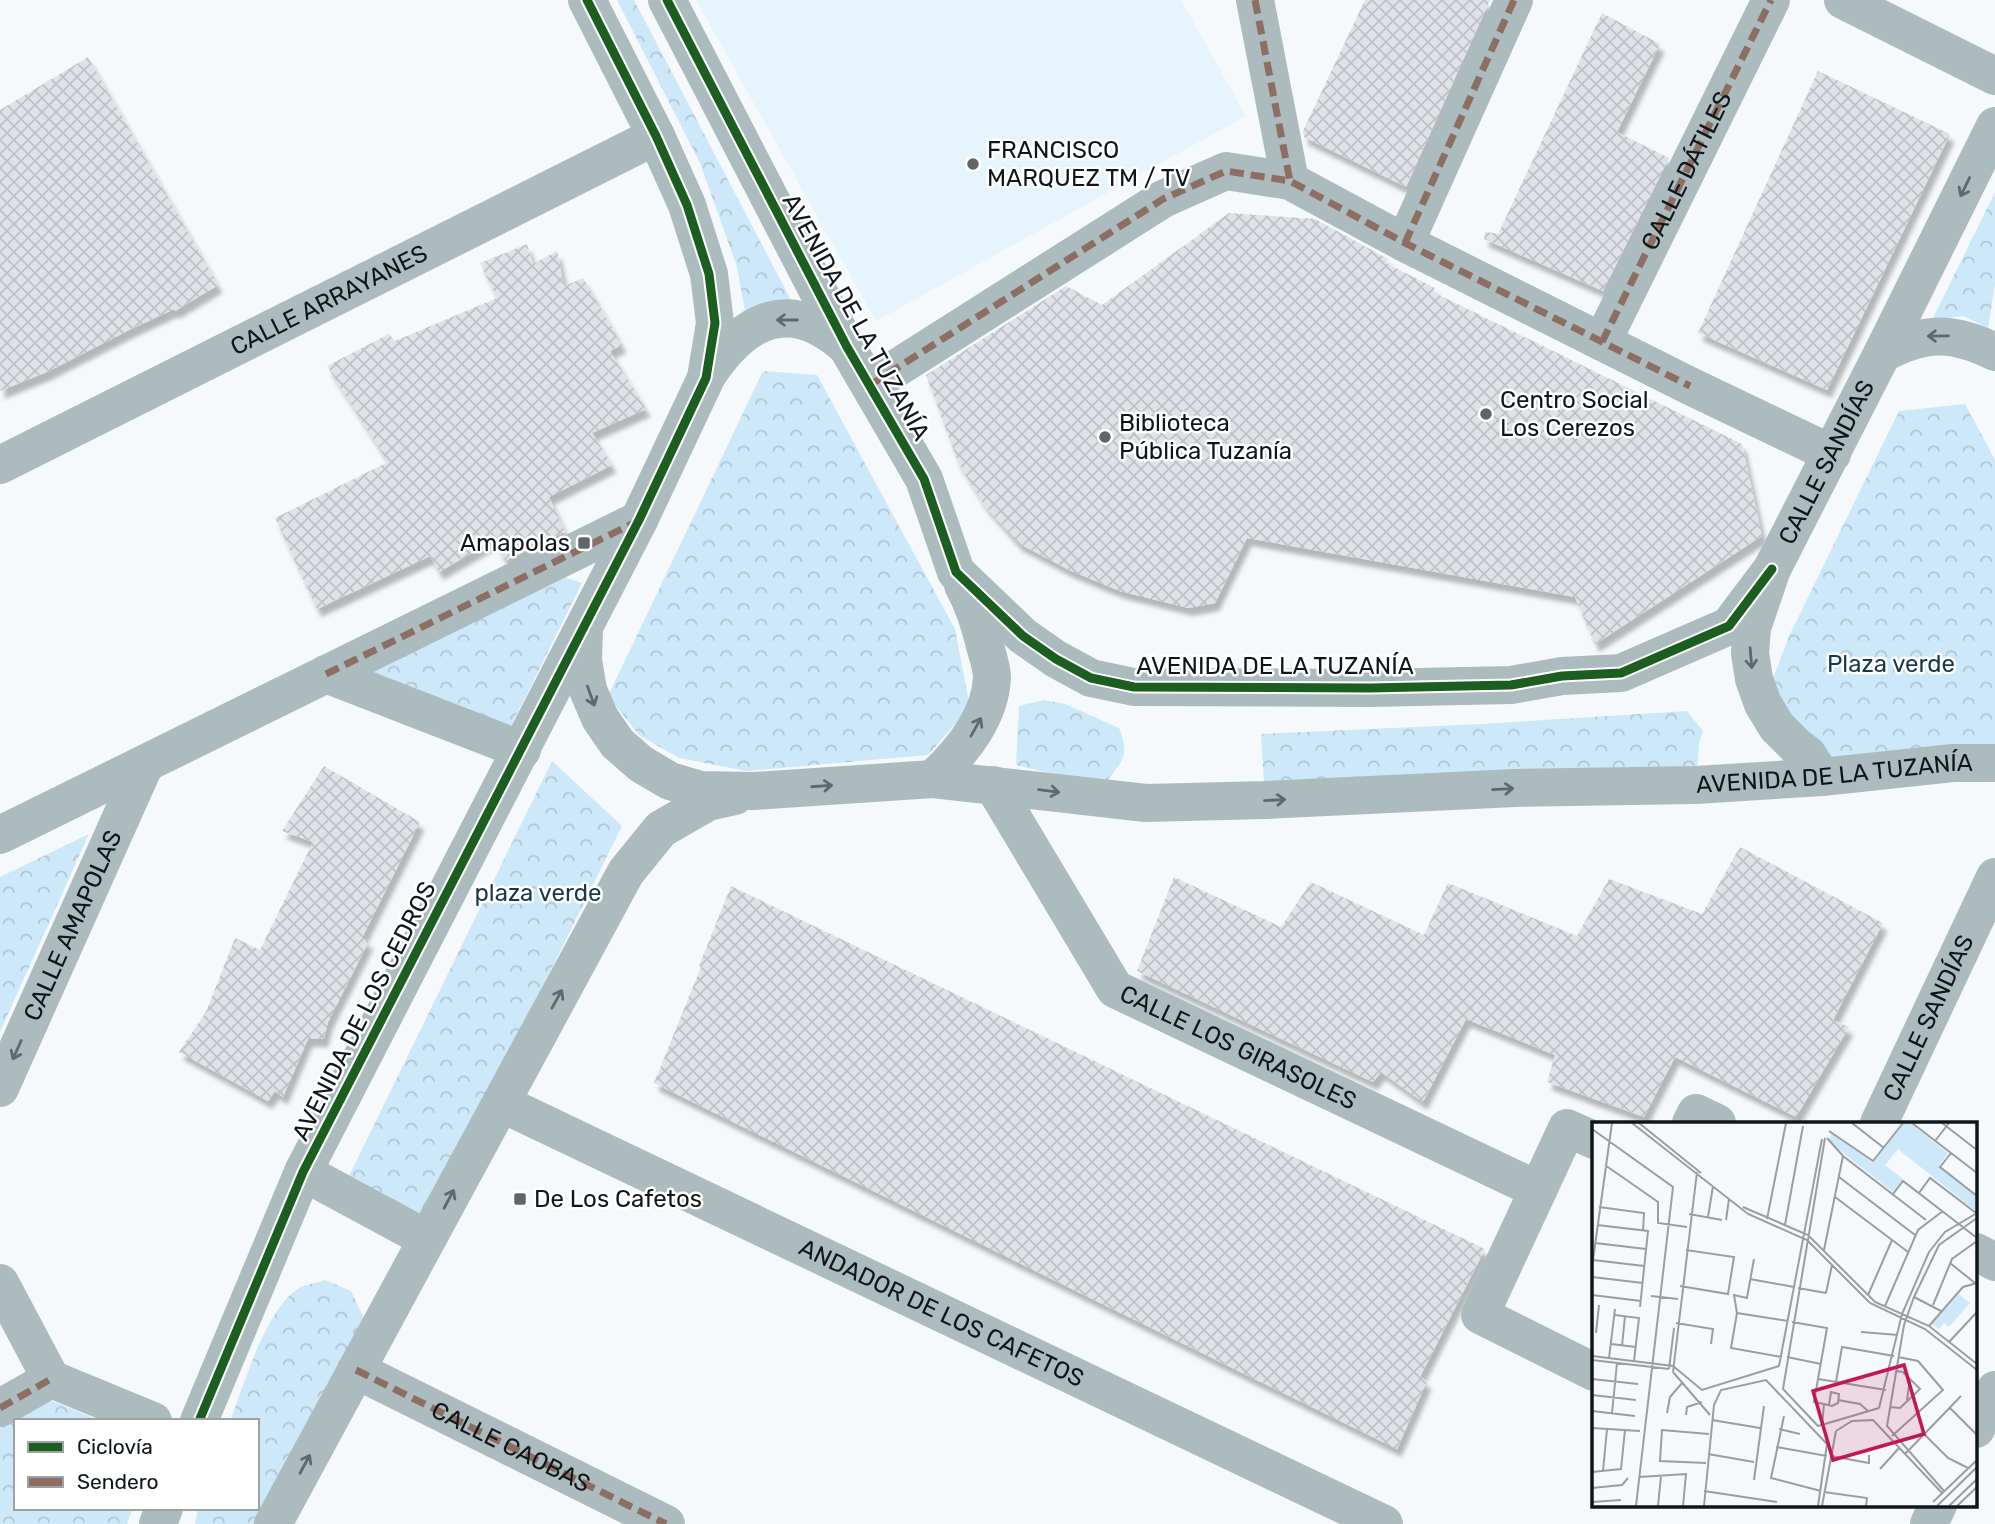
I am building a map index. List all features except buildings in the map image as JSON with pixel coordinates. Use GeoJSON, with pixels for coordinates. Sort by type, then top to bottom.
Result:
{"type":"FeatureCollection","features":[{"type":"Feature","properties":{"kind":"street"},"geometry":{"type":"LineString","coordinates":[[587,0],[656,136],[687,205],[709,274],[715,323],[706,378]]}},
{"type":"Feature","properties":{"kind":"street","name":"AVENIDA DE LA TUZANÍA"},"geometry":{"type":"LineString","coordinates":[[667,0],[847,347],[924,479],[956,572],[1023,636],[1056,659],[1091,678],[1134,687],[1370,688],[1511,685],[1562,676],[1621,673],[1730,626],[1772,569]]}},
{"type":"Feature","properties":{"kind":"street"},"geometry":{"type":"LineString","coordinates":[[1255,0],[1290,181]]}},
{"type":"Feature","properties":{"kind":"street"},"geometry":{"type":"LineString","coordinates":[[1405,243],[1514,0]]}},
{"type":"Feature","properties":{"kind":"street","name":"CALLE DÁTILES"},"geometry":{"type":"LineString","coordinates":[[1602,342],[1771,0]]}},
{"type":"Feature","properties":{"kind":"street"},"geometry":{"type":"LineString","coordinates":[[1843,0],[1995,76]]}},
{"type":"Feature","properties":{"kind":"street","name":"CALLE SANDÍAS"},"geometry":{"type":"LineString","coordinates":[[1772,569],[1995,126]]}},
{"type":"Feature","properties":{"kind":"street","name":"CALLE ARRAYANES"},"geometry":{"type":"LineString","coordinates":[[0,465],[656,136]]}},
{"type":"Feature","properties":{"kind":"street"},"geometry":{"type":"LineString","coordinates":[[870,385],[1163,200],[1226,172],[1290,181],[1405,243],[1832,454]]}},
{"type":"Feature","properties":{"kind":"street"},"geometry":{"type":"LineString","coordinates":[[754,791],[701,790],[670,781],[641,765],[617,743],[600,718],[588,690],[583,660],[584,629],[706,378],[731,343],[747,330],[766,322],[788,318],[810,322],[830,332],[847,347]]}},
{"type":"Feature","properties":{"kind":"street"},"geometry":{"type":"LineString","coordinates":[[1882,354],[1903,342],[1925,336],[1948,335],[1973,341],[1995,352]]}},
{"type":"Feature","properties":{"kind":"street","name":"CALLE AMAPOLAS"},"geometry":{"type":"LineString","coordinates":[[0,835],[639,520]]}},
{"type":"Feature","properties":{"kind":"street"},"geometry":{"type":"LineString","coordinates":[[1772,569],[1752,628],[1750,653],[1754,679],[1763,704],[1777,727],[1807,754],[1822,777]]}},
{"type":"Feature","properties":{"kind":"street"},"geometry":{"type":"LineString","coordinates":[[933,779],[957,757],[971,736],[988,704],[992,676],[975,607],[956,572]]}},
{"type":"Feature","properties":{"kind":"street","name":"AVENIDA DE LOS CEDROS"},"geometry":{"type":"LineString","coordinates":[[200,1419],[303,1172],[584,629]]}},
{"type":"Feature","properties":{"kind":"street"},"geometry":{"type":"LineString","coordinates":[[326,674],[522,750]]}},
{"type":"Feature","properties":{"kind":"street","name":"AVENIDA DE LA TUZANÍA"},"geometry":{"type":"LineString","coordinates":[[754,791],[933,779],[1146,803],[1515,788],[1696,785],[1822,777],[1953,763],[1995,763]]}},
{"type":"Feature","properties":{"kind":"street","name":"CALLE AMAPOLAS"},"geometry":{"type":"LineString","coordinates":[[0,1088],[145,764]]}},
{"type":"Feature","properties":{"kind":"street","name":"CALLE LOS GIRASOLES"},"geometry":{"type":"LineString","coordinates":[[993,785],[1115,989],[1538,1190]]}},
{"type":"Feature","properties":{"kind":"street"},"geometry":{"type":"LineString","coordinates":[[273,1524],[626,872],[661,829],[708,802],[754,791]]}},
{"type":"Feature","properties":{"kind":"street","name":"CALLE SANDÍAS"},"geometry":{"type":"LineString","coordinates":[[1879,1122],[1995,877]]}},
{"type":"Feature","properties":{"kind":"street","name":"ANDADOR DE LOS CAFETOS"},"geometry":{"type":"LineString","coordinates":[[501,1103],[1384,1524]]}},
{"type":"Feature","properties":{"kind":"street"},"geometry":{"type":"LineString","coordinates":[[1692,1122],[1696,1113],[1715,1122]]}},
{"type":"Feature","properties":{"kind":"street"},"geometry":{"type":"LineString","coordinates":[[1592,1139],[1567,1128],[1480,1315],[1592,1371]]}},
{"type":"Feature","properties":{"kind":"street"},"geometry":{"type":"LineString","coordinates":[[303,1172],[427,1239]]}},
{"type":"Feature","properties":{"kind":"street"},"geometry":{"type":"LineString","coordinates":[[1978,1253],[1995,1262]]}},
{"type":"Feature","properties":{"kind":"street"},"geometry":{"type":"LineString","coordinates":[[0,1283],[51,1379],[148,1419]]}},
{"type":"Feature","properties":{"kind":"street","name":"CALLE CAOBAS"},"geometry":{"type":"LineString","coordinates":[[356,1370],[666,1524]]}},
{"type":"Feature","properties":{"kind":"street"},"geometry":{"type":"LineString","coordinates":[[0,1408],[51,1379]]}},
{"type":"Feature","properties":{"kind":"street"},"geometry":{"type":"LineString","coordinates":[[1929,1524],[1938,1506]]}},
{"type":"Feature","properties":{"kind":"shaded area","name":"FRANCISCO MARQUEZ TM / TV"},"geometry":{"type":"Polygon","coordinates":[[[696,0],[1181,0],[1246,116],[876,321],[696,0]]]}},
{"type":"Feature","properties":{"kind":"green space"},"geometry":{"type":"Polygon","coordinates":[[[617,0],[634,0],[792,302],[745,311],[737,267],[700,163],[617,0]]]}},
{"type":"Feature","properties":{"kind":"green space"},"geometry":{"type":"Polygon","coordinates":[[[1995,192],[1995,284],[1988,328],[1963,316],[1932,320],[1995,192]]]}},
{"type":"Feature","properties":{"kind":"green space"},"geometry":{"type":"Polygon","coordinates":[[[763,371],[817,375],[955,629],[970,707],[928,755],[747,771],[679,758],[639,735],[608,696],[763,371]]]}},
{"type":"Feature","properties":{"kind":"green space","name":"Plaza verde"},"geometry":{"type":"Polygon","coordinates":[[[1965,404],[1995,460],[1995,763],[1822,777],[1763,704],[1790,634],[1899,411],[1965,404]]]}},
{"type":"Feature","properties":{"kind":"green space"},"geometry":{"type":"Polygon","coordinates":[[[555,574],[582,583],[511,726],[356,672],[555,574]]]}},
{"type":"Feature","properties":{"kind":"green space"},"geometry":{"type":"Polygon","coordinates":[[[1044,700],[1065,704],[1119,728],[1124,745],[1123,757],[1106,782],[1060,776],[1016,765],[1019,706],[1044,700]]]}},
{"type":"Feature","properties":{"kind":"green space"},"geometry":{"type":"Polygon","coordinates":[[[1687,711],[1703,731],[1699,743],[1696,785],[1265,800],[1261,734],[1687,711]]]}},
{"type":"Feature","properties":{"kind":"green space","name":"plaza verde"},"geometry":{"type":"Polygon","coordinates":[[[552,761],[622,826],[426,1223],[349,1176],[552,761]]]}},
{"type":"Feature","properties":{"kind":"green space"},"geometry":{"type":"Polygon","coordinates":[[[89,834],[0,1032],[0,877],[89,834]]]}},
{"type":"Feature","properties":{"kind":"green space"},"geometry":{"type":"Polygon","coordinates":[[[325,1280],[351,1291],[365,1320],[261,1524],[195,1524],[198,1510],[259,1510],[259,1419],[231,1419],[266,1329],[287,1298],[305,1285],[325,1280]]]}},
{"type":"Feature","properties":{"kind":"green space"},"geometry":{"type":"Polygon","coordinates":[[[43,1397],[96,1419],[14,1419],[14,1510],[132,1510],[127,1524],[0,1524],[0,1421],[43,1397]]]}},
{"type":"Feature","properties":{"kind":"marked path"},"geometry":{"type":"LineString","coordinates":[[1255,0],[1290,181]]}},
{"type":"Feature","properties":{"kind":"marked path"},"geometry":{"type":"LineString","coordinates":[[1405,243],[1514,0]]}},
{"type":"Feature","properties":{"kind":"marked path"},"geometry":{"type":"LineString","coordinates":[[1602,342],[1771,0]]}},
{"type":"Feature","properties":{"kind":"marked path"},"geometry":{"type":"LineString","coordinates":[[870,385],[1163,199],[1226,171],[1290,181],[1405,243],[1690,386]]}},
{"type":"Feature","properties":{"kind":"marked path"},"geometry":{"type":"LineString","coordinates":[[326,674],[636,522]]}},
{"type":"Feature","properties":{"kind":"marked path"},"geometry":{"type":"LineString","coordinates":[[356,1370],[666,1524]]}},
{"type":"Feature","properties":{"kind":"marked path"},"geometry":{"type":"LineString","coordinates":[[0,1408],[51,1379]]}},
{"type":"Feature","properties":{"kind":"cycle path"},"geometry":{"type":"LineString","coordinates":[[200,1419],[303,1172],[639,520],[706,378],[715,323],[709,274],[687,205],[656,136],[587,0]]}},
{"type":"Feature","properties":{"kind":"cycle path"},"geometry":{"type":"LineString","coordinates":[[667,0],[847,347],[924,479],[956,572],[1023,636],[1056,659],[1091,678],[1134,687],[1370,688],[1511,685],[1562,676],[1621,673],[1729,626],[1772,569]]}},
{"type":"Feature","properties":{"kind":"place","name":"FRANCISCO MARQUEZ TM / TV"},"geometry":{"type":"Point","coordinates":[973,164]}},
{"type":"Feature","properties":{"kind":"place","name":"Centro Social Los Cerezos"},"geometry":{"type":"Point","coordinates":[1486,414]}},
{"type":"Feature","properties":{"kind":"place","name":"Biblioteca Pública Tuzanía"},"geometry":{"type":"Point","coordinates":[1105,437]}},
{"type":"Feature","properties":{"kind":"place","name":"Amapolas"},"geometry":{"type":"Point","coordinates":[584,543]}},
{"type":"Feature","properties":{"kind":"place","name":"De Los Cafetos"},"geometry":{"type":"Point","coordinates":[520,1199]}}]}
